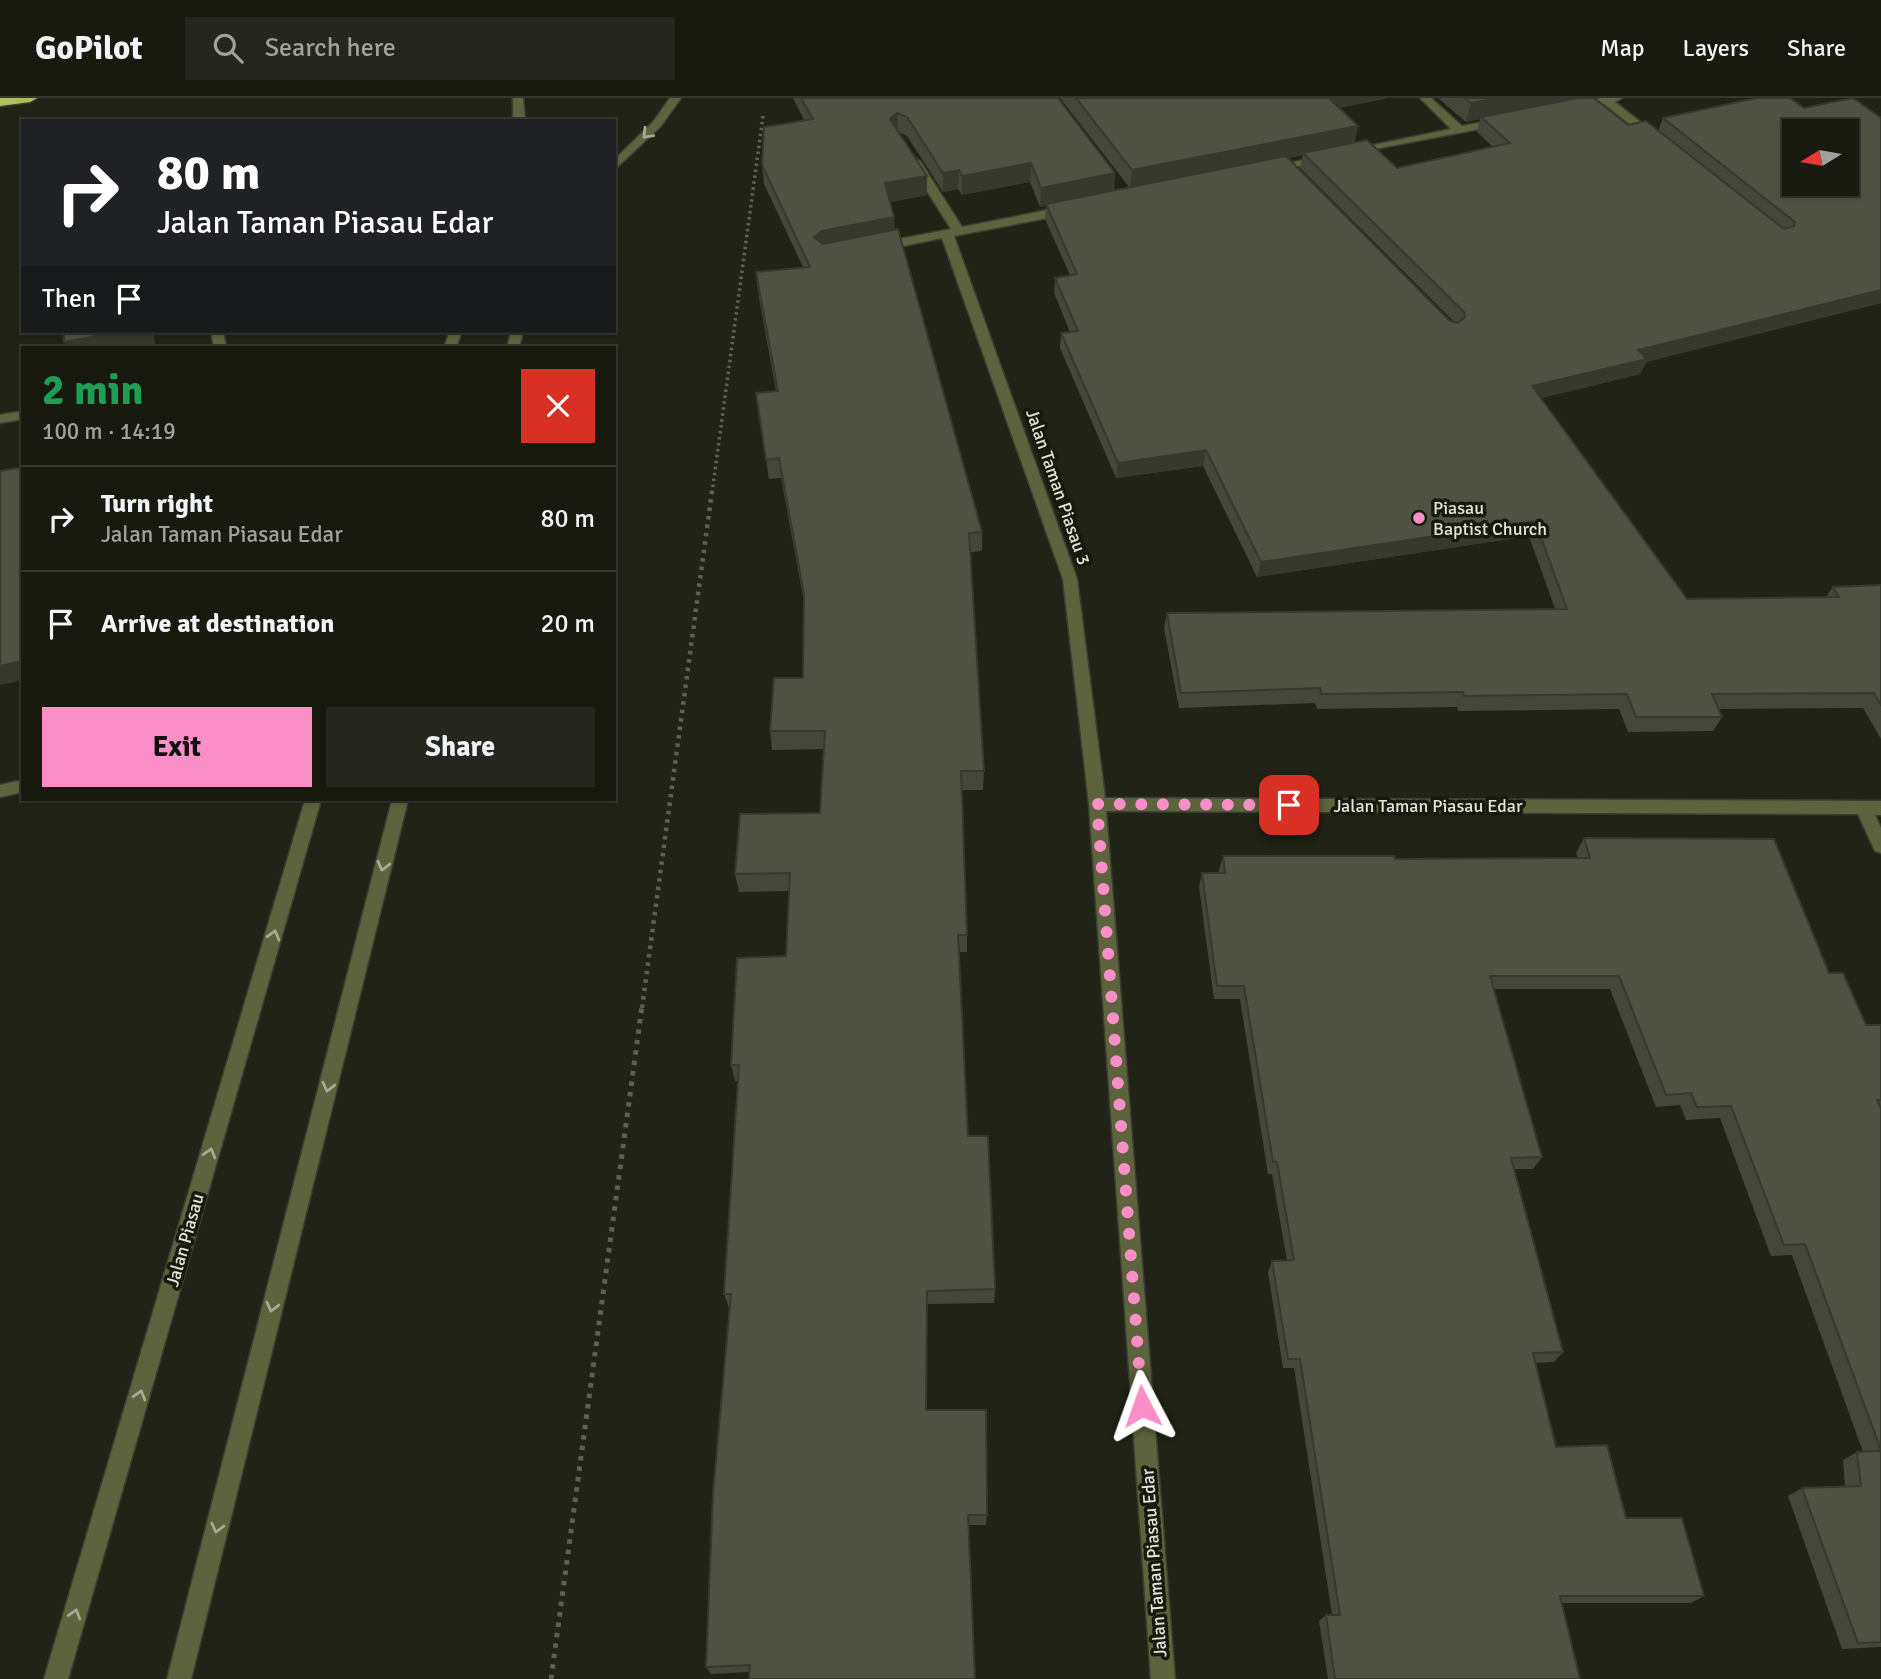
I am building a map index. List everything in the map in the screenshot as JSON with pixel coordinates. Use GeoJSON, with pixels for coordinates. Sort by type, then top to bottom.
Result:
{"type":"FeatureCollection","features":[{"type":"Feature","properties":{"kind":"highway"},"geometry":{"type":"LineString","coordinates":[[0,102],[30,98]]}},
{"type":"Feature","properties":{"kind":"street"},"geometry":{"type":"LineString","coordinates":[[519,98],[519,119]]}},
{"type":"Feature","properties":{"kind":"street"},"geometry":{"type":"LineString","coordinates":[[616,165],[657,124],[676,98]]}},
{"type":"Feature","properties":{"kind":"street"},"geometry":{"type":"LineString","coordinates":[[1425,98],[1459,130]]}},
{"type":"Feature","properties":{"kind":"street"},"geometry":{"type":"LineString","coordinates":[[1566,108],[1611,99],[1661,143]]}},
{"type":"Feature","properties":{"kind":"street"},"geometry":{"type":"LineString","coordinates":[[1260,171],[1512,119]]}},
{"type":"Feature","properties":{"kind":"street","name":"Jalan Taman Piasau 3"},"geometry":{"type":"LineString","coordinates":[[905,147],[953,233],[1070,579],[1097,804]]}},
{"type":"Feature","properties":{"kind":"street"},"geometry":{"type":"LineString","coordinates":[[1287,165],[1297,175]]}},
{"type":"Feature","properties":{"kind":"street"},"geometry":{"type":"LineString","coordinates":[[865,249],[1075,208]]}},
{"type":"Feature","properties":{"kind":"street"},"geometry":{"type":"LineString","coordinates":[[0,419],[21,415]]}},
{"type":"Feature","properties":{"kind":"street"},"geometry":{"type":"LineString","coordinates":[[0,791],[21,786]]}},
{"type":"Feature","properties":{"kind":"street","name":"Jalan Piasau"},"geometry":{"type":"LineString","coordinates":[[56,1679],[313,801]]}},
{"type":"Feature","properties":{"kind":"street"},"geometry":{"type":"LineString","coordinates":[[179,1679],[400,801]]}},
{"type":"Feature","properties":{"kind":"street","name":"Jalan Taman Piasau Edar"},"geometry":{"type":"LineString","coordinates":[[1163,1679],[1097,804],[1872,808]]}},
{"type":"Feature","properties":{"kind":"street"},"geometry":{"type":"LineString","coordinates":[[1872,808],[1881,846]]}},
{"type":"Feature","properties":{"kind":"path"},"geometry":{"type":"LineString","coordinates":[[551,1679],[764,116]]}},
{"type":"Feature","properties":{"kind":"building"},"geometry":{"type":"Polygon","coordinates":[[[801,98],[1058,98],[1115,173],[1041,188],[1031,163],[962,176],[959,170],[943,173],[907,117],[897,113],[890,119],[927,176],[885,183],[894,217],[822,231],[814,237],[823,244],[898,229],[982,532],[969,533],[984,771],[961,771],[967,935],[958,935],[968,1136],[988,1136],[995,1289],[927,1291],[926,1410],[986,1410],[987,1515],[968,1515],[975,1679],[749,1679],[750,1665],[706,1667],[713,1493],[731,1294],[724,1294],[739,1065],[731,1065],[737,958],[786,956],[790,873],[735,874],[740,814],[820,813],[825,731],[770,731],[774,678],[803,678],[804,594],[779,458],[766,460],[756,393],[778,391],[756,272],[810,267],[762,165],[764,127],[813,119],[801,98]]]}},
{"type":"Feature","properties":{"kind":"building"},"geometry":{"type":"Polygon","coordinates":[[[1076,98],[1329,98],[1358,126],[1132,170],[1076,98]]]}},
{"type":"Feature","properties":{"kind":"building"},"geometry":{"type":"Polygon","coordinates":[[[1465,98],[1498,98],[1471,103],[1465,98]]]}},
{"type":"Feature","properties":{"kind":"building"},"geometry":{"type":"Polygon","coordinates":[[[1578,98],[1594,98],[1628,125],[1646,121],[1784,229],[1794,226],[1795,222],[1663,118],[1757,98],[1790,98],[1804,108],[1853,98],[1881,118],[1881,290],[1638,350],[1647,359],[1532,386],[1687,599],[1839,597],[1833,587],[1881,585],[1881,705],[1874,693],[1712,694],[1722,717],[1636,717],[1627,694],[1321,694],[1320,688],[1181,693],[1167,613],[1567,609],[1535,521],[1261,562],[1206,450],[1118,463],[1061,333],[1078,331],[1055,278],[1077,274],[1046,204],[1286,156],[1450,321],[1458,323],[1465,317],[1464,312],[1303,153],[1367,140],[1397,168],[1510,143],[1481,117],[1578,98]]]}},
{"type":"Feature","properties":{"kind":"building"},"geometry":{"type":"Polygon","coordinates":[[[64,333],[113,333],[64,342],[64,333]]]}},
{"type":"Feature","properties":{"kind":"building"},"geometry":{"type":"Polygon","coordinates":[[[21,467],[21,661],[0,666],[0,471],[21,467]]]}},
{"type":"Feature","properties":{"kind":"building"},"geometry":{"type":"Polygon","coordinates":[[[1584,838],[1774,839],[1829,973],[1843,973],[1866,1025],[1881,1025],[1881,1100],[1877,1100],[1881,1108],[1881,1450],[1805,1244],[1784,1245],[1731,1106],[1697,1107],[1691,1093],[1666,1095],[1619,976],[1490,976],[1542,1157],[1511,1158],[1563,1352],[1533,1353],[1556,1447],[1607,1445],[1626,1518],[1682,1518],[1704,1596],[1560,1596],[1580,1679],[1335,1679],[1326,1615],[1340,1615],[1300,1359],[1288,1359],[1272,1261],[1294,1260],[1277,1162],[1273,1162],[1244,986],[1217,986],[1202,873],[1225,873],[1223,856],[1590,858],[1584,838]]]}},
{"type":"Feature","properties":{"kind":"building"},"geometry":{"type":"Polygon","coordinates":[[[1881,1451],[1881,1642],[1858,1643],[1802,1488],[1861,1486],[1857,1452],[1881,1451]]]}},
{"type":"Feature","properties":{"kind":"place","name":"Piasau Baptist Church"},"geometry":{"type":"Point","coordinates":[1419,518]}},
{"type":"Feature","properties":{"kind":"route"},"geometry":{"type":"LineString","coordinates":[[1142,1406],[1097,804],[1289,805]]}}]}
